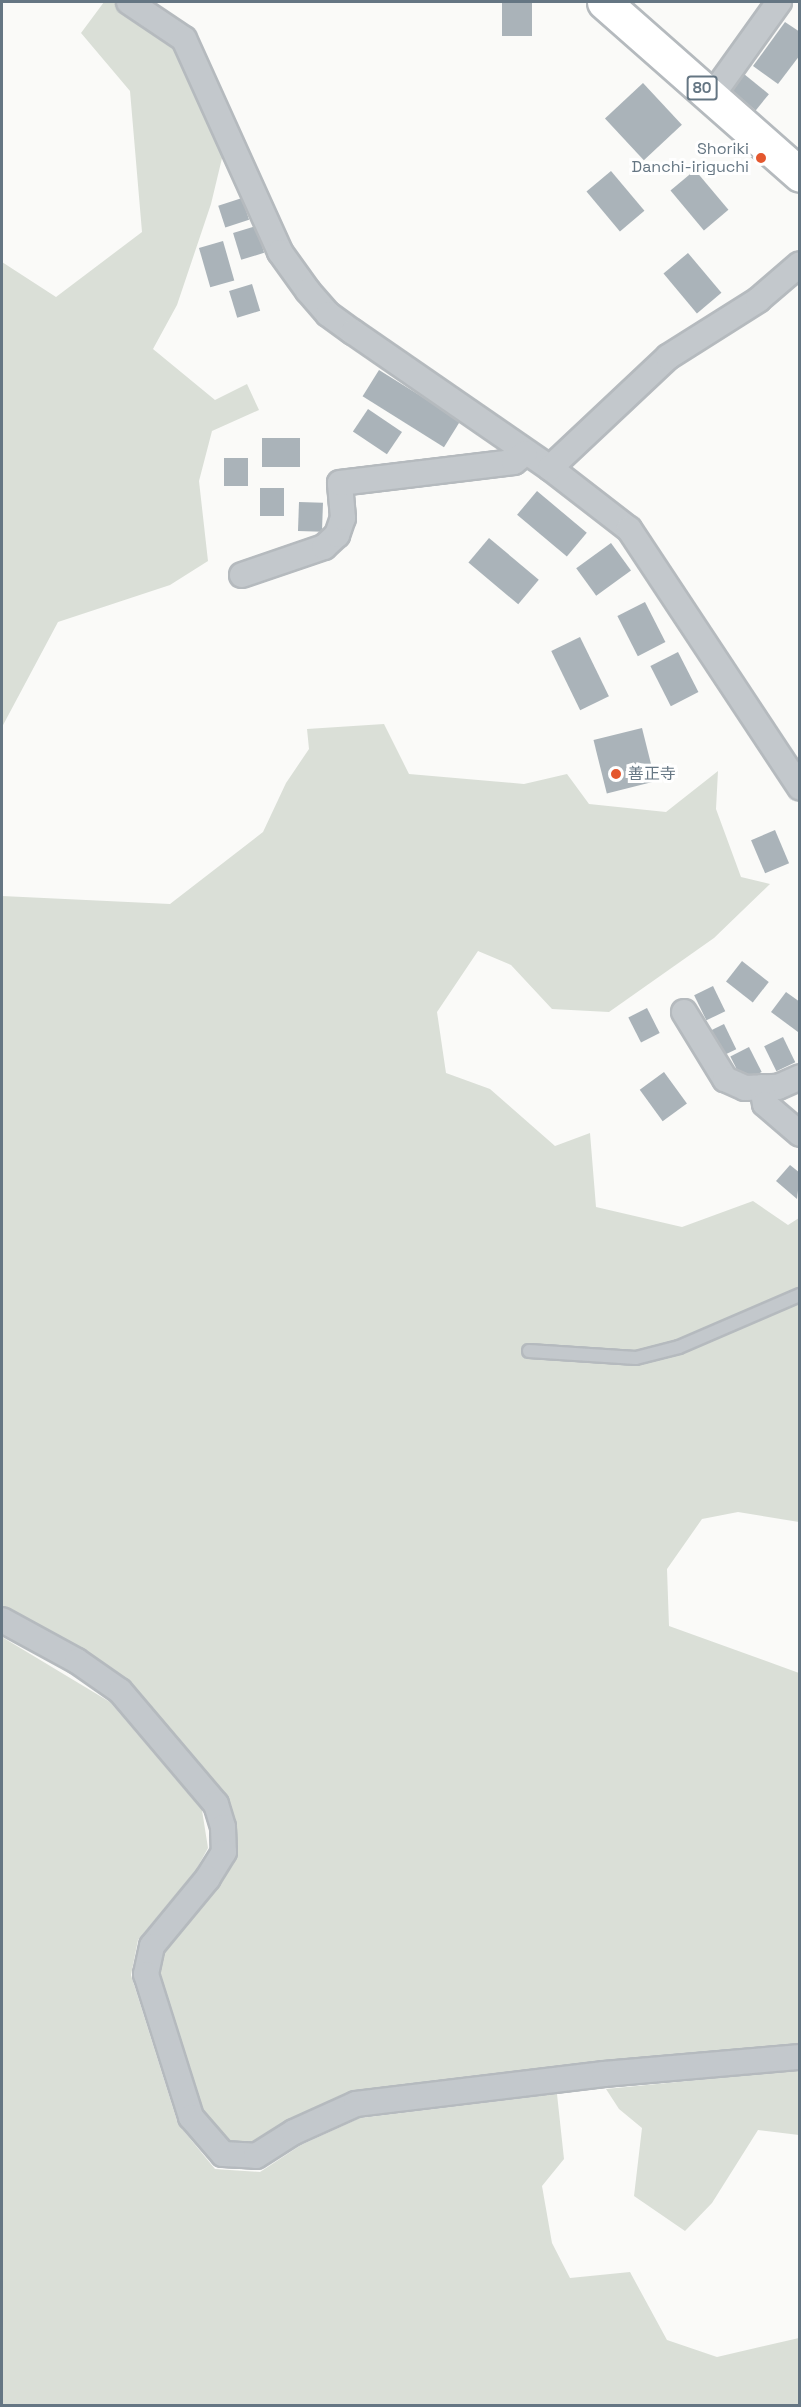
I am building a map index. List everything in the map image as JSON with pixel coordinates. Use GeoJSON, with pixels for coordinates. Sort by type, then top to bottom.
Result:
{"type":"FeatureCollection","features":[{"type":"Feature","properties":{"kind":"main road","name":"80"},"geometry":{"type":"LineString","coordinates":[[604,2],[800,175]]}},
{"type":"Feature","properties":{"kind":"street"},"geometry":{"type":"LineString","coordinates":[[129,2],[184,39],[270,232],[308,291],[328,314],[353,333],[550,468],[629,529],[800,787]]}},
{"type":"Feature","properties":{"kind":"street"},"geometry":{"type":"LineString","coordinates":[[711,97],[779,2]]}},
{"type":"Feature","properties":{"kind":"street"},"geometry":{"type":"LineString","coordinates":[[550,468],[668,357],[758,300],[800,264]]}},
{"type":"Feature","properties":{"kind":"street"},"geometry":{"type":"LineString","coordinates":[[242,575],[324,547],[337,535],[343,518],[340,483],[514,462],[525,453]]}},
{"type":"Feature","properties":{"kind":"street"},"geometry":{"type":"LineString","coordinates":[[684,1012],[725,1079],[745,1088],[762,1088],[778,1087],[800,1077]]}},
{"type":"Feature","properties":{"kind":"street"},"geometry":{"type":"LineString","coordinates":[[762,1088],[765,1104],[800,1134]]}},
{"type":"Feature","properties":{"kind":"street"},"geometry":{"type":"LineString","coordinates":[[2,1620],[77,1661],[120,1690],[216,1804],[223,1827],[224,1852],[208,1878],[152,1946],[146,1974],[191,2117],[223,2154],[256,2156],[294,2132],[356,2104],[604,2074],[800,2057]]}},
{"type":"Feature","properties":{"kind":"lane"},"geometry":{"type":"LineString","coordinates":[[529,1351],[636,1358],[679,1347],[800,1295]]}},
{"type":"Feature","properties":{"kind":"shaded area"},"geometry":{"type":"Polygon","coordinates":[[[104,2],[124,2],[177,50],[223,154],[211,204],[177,305],[153,349],[215,400],[247,384],[259,410],[212,431],[199,481],[208,561],[170,585],[58,622],[2,727],[2,262],[56,297],[142,232],[130,91],[81,33],[104,2]]]}},
{"type":"Feature","properties":{"kind":"shaded area"},"geometry":{"type":"Polygon","coordinates":[[[384,724],[409,774],[524,784],[567,774],[589,804],[666,812],[718,771],[716,809],[741,877],[770,884],[714,938],[609,1012],[552,1009],[511,965],[478,951],[437,1012],[446,1073],[490,1089],[555,1146],[590,1133],[596,1207],[682,1227],[753,1201],[788,1225],[799,1218],[799,1522],[738,1512],[702,1519],[667,1569],[669,1626],[799,1673],[799,2048],[349,2097],[256,2144],[229,2146],[202,2118],[155,1975],[160,1951],[181,1918],[221,1883],[228,1853],[228,1816],[123,1684],[2,1615],[2,896],[170,904],[263,832],[286,783],[309,749],[307,729],[384,724]]]}},
{"type":"Feature","properties":{"kind":"shaded area"},"geometry":{"type":"Polygon","coordinates":[[[2,1637],[110,1702],[202,1810],[208,1848],[196,1870],[138,1940],[131,1975],[178,2124],[215,2169],[260,2172],[301,2145],[360,2118],[557,2094],[564,2159],[542,2186],[552,2243],[570,2278],[630,2272],[667,2340],[717,2357],[799,2338],[799,2405],[2,2405],[2,1637]]]}},
{"type":"Feature","properties":{"kind":"shaded area"},"geometry":{"type":"Polygon","coordinates":[[[799,2070],[799,2135],[758,2130],[712,2203],[685,2231],[634,2196],[642,2128],[619,2109],[606,2089],[799,2070]]]}},
{"type":"Feature","properties":{"kind":"building"},"geometry":{"type":"Polygon","coordinates":[[[502,2],[532,2],[532,36],[502,36],[502,2]]]}},
{"type":"Feature","properties":{"kind":"building"},"geometry":{"type":"Polygon","coordinates":[[[785,22],[800,32],[800,55],[778,84],[753,66],[785,22]]]}},
{"type":"Feature","properties":{"kind":"building"},"geometry":{"type":"Polygon","coordinates":[[[744,74],[769,94],[756,110],[731,90],[744,74]]]}},
{"type":"Feature","properties":{"kind":"building"},"geometry":{"type":"Polygon","coordinates":[[[643,83],[682,125],[644,160],[605,118],[643,83]]]}},
{"type":"Feature","properties":{"kind":"building"},"geometry":{"type":"Polygon","coordinates":[[[695,170],[728,210],[704,230],[670,191],[695,170]]]}},
{"type":"Feature","properties":{"kind":"building"},"geometry":{"type":"Polygon","coordinates":[[[611,171],[644,211],[620,231],[586,192],[611,171]]]}},
{"type":"Feature","properties":{"kind":"building"},"geometry":{"type":"Polygon","coordinates":[[[242,198],[249,220],[225,228],[218,206],[242,198]]]}},
{"type":"Feature","properties":{"kind":"building"},"geometry":{"type":"Polygon","coordinates":[[[256,226],[264,253],[241,260],[233,233],[256,226]]]}},
{"type":"Feature","properties":{"kind":"building"},"geometry":{"type":"Polygon","coordinates":[[[223,241],[234,280],[210,287],[199,248],[223,241]]]}},
{"type":"Feature","properties":{"kind":"building"},"geometry":{"type":"Polygon","coordinates":[[[688,253],[721,293],[697,313],[663,274],[688,253]]]}},
{"type":"Feature","properties":{"kind":"building"},"geometry":{"type":"Polygon","coordinates":[[[252,284],[260,311],[237,318],[229,291],[252,284]]]}},
{"type":"Feature","properties":{"kind":"building"},"geometry":{"type":"Polygon","coordinates":[[[379,370],[460,421],[444,447],[363,396],[379,370]]]}},
{"type":"Feature","properties":{"kind":"building"},"geometry":{"type":"Polygon","coordinates":[[[368,409],[402,432],[387,454],[353,431],[368,409]]]}},
{"type":"Feature","properties":{"kind":"building"},"geometry":{"type":"Polygon","coordinates":[[[262,438],[300,438],[300,467],[262,467],[262,438]]]}},
{"type":"Feature","properties":{"kind":"building"},"geometry":{"type":"Polygon","coordinates":[[[224,458],[248,458],[248,486],[224,486],[224,458]]]}},
{"type":"Feature","properties":{"kind":"building"},"geometry":{"type":"Polygon","coordinates":[[[260,488],[284,488],[284,516],[260,516],[260,488]]]}},
{"type":"Feature","properties":{"kind":"building"},"geometry":{"type":"Polygon","coordinates":[[[537,491],[587,533],[567,557],[517,515],[537,491]]]}},
{"type":"Feature","properties":{"kind":"building"},"geometry":{"type":"Polygon","coordinates":[[[299,502],[323,503],[322,532],[298,531],[299,502]]]}},
{"type":"Feature","properties":{"kind":"building"},"geometry":{"type":"Polygon","coordinates":[[[489,538],[539,580],[518,604],[468,563],[489,538]]]}},
{"type":"Feature","properties":{"kind":"building"},"geometry":{"type":"Polygon","coordinates":[[[611,543],[631,571],[596,596],[576,568],[611,543]]]}},
{"type":"Feature","properties":{"kind":"building"},"geometry":{"type":"Polygon","coordinates":[[[645,602],[665,642],[638,656],[617,616],[645,602]]]}},
{"type":"Feature","properties":{"kind":"building"},"geometry":{"type":"Polygon","coordinates":[[[580,637],[609,696],[580,710],[551,651],[580,637]]]}},
{"type":"Feature","properties":{"kind":"building"},"geometry":{"type":"Polygon","coordinates":[[[678,652],[698,692],[671,706],[650,666],[678,652]]]}},
{"type":"Feature","properties":{"kind":"building"},"geometry":{"type":"Polygon","coordinates":[[[642,728],[655,781],[607,793],[593,740],[642,728]]]}},
{"type":"Feature","properties":{"kind":"building"},"geometry":{"type":"Polygon","coordinates":[[[775,830],[789,863],[765,873],[751,840],[775,830]]]}},
{"type":"Feature","properties":{"kind":"building"},"geometry":{"type":"Polygon","coordinates":[[[742,961],[769,982],[753,1002],[726,981],[742,961]]]}},
{"type":"Feature","properties":{"kind":"building"},"geometry":{"type":"Polygon","coordinates":[[[713,986],[725,1011],[706,1020],[694,995],[713,986]]]}},
{"type":"Feature","properties":{"kind":"building"},"geometry":{"type":"Polygon","coordinates":[[[786,992],[800,1002],[798,1032],[771,1012],[786,992]]]}},
{"type":"Feature","properties":{"kind":"building"},"geometry":{"type":"Polygon","coordinates":[[[647,1008],[660,1033],[641,1042],[628,1018],[647,1008]]]}},
{"type":"Feature","properties":{"kind":"building"},"geometry":{"type":"Polygon","coordinates":[[[724,1024],[736,1049],[717,1058],[705,1033],[724,1024]]]}},
{"type":"Feature","properties":{"kind":"building"},"geometry":{"type":"Polygon","coordinates":[[[783,1037],[795,1062],[776,1071],[764,1046],[783,1037]]]}},
{"type":"Feature","properties":{"kind":"building"},"geometry":{"type":"Polygon","coordinates":[[[749,1047],[762,1072],[743,1081],[730,1057],[749,1047]]]}},
{"type":"Feature","properties":{"kind":"building"},"geometry":{"type":"Polygon","coordinates":[[[664,1072],[687,1104],[663,1121],[640,1090],[664,1072]]]}},
{"type":"Feature","properties":{"kind":"building"},"geometry":{"type":"Polygon","coordinates":[[[790,1165],[800,1173],[797,1199],[776,1181],[790,1165]]]}},
{"type":"Feature","properties":{"kind":"place","name":"Shoriki Danchi-iriguchi"},"geometry":{"type":"Point","coordinates":[761,158]}},
{"type":"Feature","properties":{"kind":"place","name":"善正寺"},"geometry":{"type":"Point","coordinates":[616,774]}}]}
